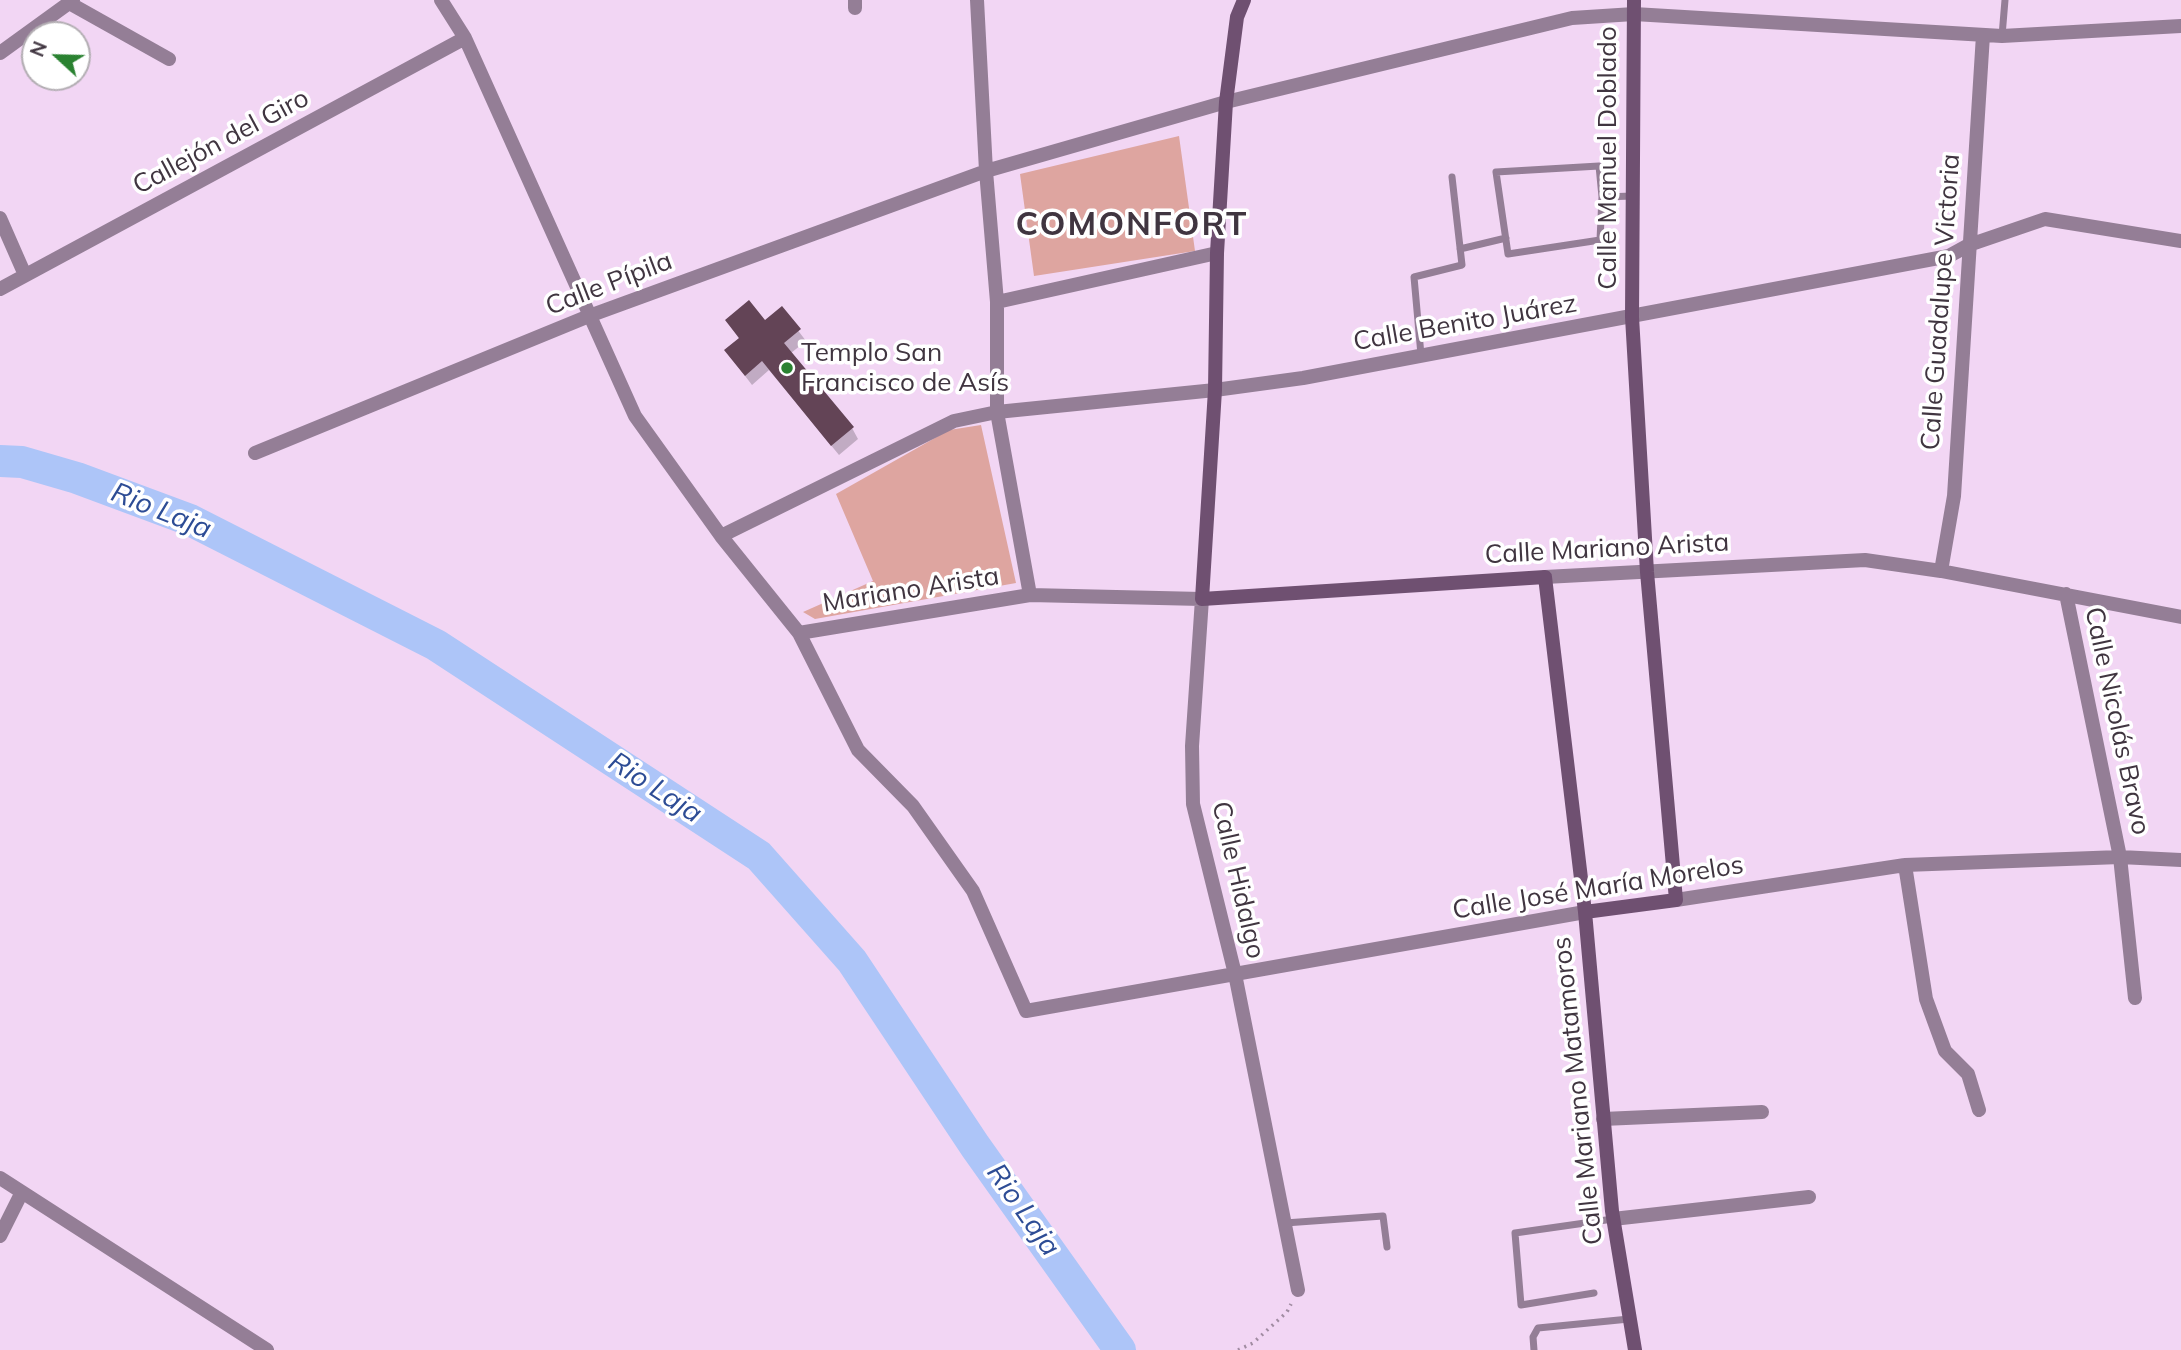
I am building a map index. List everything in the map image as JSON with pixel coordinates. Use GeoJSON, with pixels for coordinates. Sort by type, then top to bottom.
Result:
{"type":"FeatureCollection","features":[{"type":"Feature","properties":{"kind":"street"},"geometry":{"type":"LineString","coordinates":[[441,0],[465,38],[635,416],[721,536],[799,633]]}},
{"type":"Feature","properties":{"kind":"street"},"geometry":{"type":"LineString","coordinates":[[977,0],[986,171],[997,302],[997,412],[1030,595]]}},
{"type":"Feature","properties":{"kind":"street","name":"Calle Hidalgo"},"geometry":{"type":"LineString","coordinates":[[1244,0],[1237,17],[1226,102],[1217,253],[1216,390],[1192,746],[1193,804],[1235,974],[1298,1290]]}},
{"type":"Feature","properties":{"kind":"street"},"geometry":{"type":"LineString","coordinates":[[0,53],[71,1],[169,59]]}},
{"type":"Feature","properties":{"kind":"street","name":"Calle Pípila"},"geometry":{"type":"LineString","coordinates":[[255,453],[589,316],[986,171],[1226,102],[1572,18],[1634,7],[2001,36],[2181,26]]}},
{"type":"Feature","properties":{"kind":"street","name":"Calle Manuel Doblado"},"geometry":{"type":"LineString","coordinates":[[1634,7],[1632,317],[1647,572],[1676,901]]}},
{"type":"Feature","properties":{"kind":"street","name":"Calle Guadalupe Victoria"},"geometry":{"type":"LineString","coordinates":[[1941,572],[1954,496],[1983,35]]}},
{"type":"Feature","properties":{"kind":"street","name":"Callejón del Giro"},"geometry":{"type":"LineString","coordinates":[[2,284],[25,275],[465,38]]}},
{"type":"Feature","properties":{"kind":"street"},"geometry":{"type":"LineString","coordinates":[[0,218],[25,275]]}},
{"type":"Feature","properties":{"kind":"street","name":"Calle Benito Juárez"},"geometry":{"type":"LineString","coordinates":[[721,536],[954,421],[997,412],[1216,390],[1303,378],[1949,256],[1969,245],[2045,219],[2181,241]]}},
{"type":"Feature","properties":{"kind":"street"},"geometry":{"type":"LineString","coordinates":[[997,302],[1217,253]]}},
{"type":"Feature","properties":{"kind":"street","name":"Calle Mariano Arista"},"geometry":{"type":"LineString","coordinates":[[1030,595],[1202,599],[1865,560],[2066,594],[2181,617]]}},
{"type":"Feature","properties":{"kind":"street","name":"Calle Mariano Matamoros"},"geometry":{"type":"LineString","coordinates":[[1545,577],[1585,912],[1613,1219],[1634,1350]]}},
{"type":"Feature","properties":{"kind":"street","name":"Calle Nicolás Bravo"},"geometry":{"type":"LineString","coordinates":[[2066,594],[2120,857],[2135,998]]}},
{"type":"Feature","properties":{"kind":"street","name":"Mariano Arista"},"geometry":{"type":"LineString","coordinates":[[799,633],[1030,595]]}},
{"type":"Feature","properties":{"kind":"street","name":"Calle José María Morelos"},"geometry":{"type":"LineString","coordinates":[[799,633],[858,750],[913,806],[973,891],[1026,1011],[1585,912],[1676,901],[1905,865],[2120,857],[2181,860]]}},
{"type":"Feature","properties":{"kind":"street"},"geometry":{"type":"LineString","coordinates":[[1905,865],[1926,999],[1945,1051],[1968,1074],[1979,1110]]}},
{"type":"Feature","properties":{"kind":"street"},"geometry":{"type":"LineString","coordinates":[[1603,1119],[1762,1112]]}},
{"type":"Feature","properties":{"kind":"street"},"geometry":{"type":"LineString","coordinates":[[0,1178],[267,1350]]}},
{"type":"Feature","properties":{"kind":"street"},"geometry":{"type":"LineString","coordinates":[[0,1236],[22,1192]]}},
{"type":"Feature","properties":{"kind":"street"},"geometry":{"type":"LineString","coordinates":[[1613,1219],[1809,1197]]}},
{"type":"Feature","properties":{"kind":"lane"},"geometry":{"type":"LineString","coordinates":[[2001,36],[2005,0]]}},
{"type":"Feature","properties":{"kind":"lane"},"geometry":{"type":"LineString","coordinates":[[1599,166],[1602,197],[1600,240],[1508,254],[1496,173],[1599,166]]}},
{"type":"Feature","properties":{"kind":"lane"},"geometry":{"type":"LineString","coordinates":[[1421,356],[1414,277],[1462,265],[1452,177]]}},
{"type":"Feature","properties":{"kind":"lane"},"geometry":{"type":"LineString","coordinates":[[1602,197],[1633,196]]}},
{"type":"Feature","properties":{"kind":"lane"},"geometry":{"type":"LineString","coordinates":[[1460,249],[1506,238]]}},
{"type":"Feature","properties":{"kind":"lane"},"geometry":{"type":"LineString","coordinates":[[1284,1223],[1383,1216],[1387,1247]]}},
{"type":"Feature","properties":{"kind":"lane"},"geometry":{"type":"LineString","coordinates":[[1594,1293],[1521,1306],[1515,1233],[1613,1219]]}},
{"type":"Feature","properties":{"kind":"lane"},"geometry":{"type":"LineString","coordinates":[[1534,1350],[1532,1337],[1538,1328],[1629,1319]]}},
{"type":"Feature","properties":{"kind":"path"},"geometry":{"type":"LineString","coordinates":[[1238,1350],[1253,1343],[1287,1312],[1298,1290]]}},
{"type":"Feature","properties":{"kind":"shaded area"},"geometry":{"type":"Polygon","coordinates":[[[1179,136],[1195,251],[1034,276],[1020,174],[1179,136]]]}},
{"type":"Feature","properties":{"kind":"shaded area"},"geometry":{"type":"Polygon","coordinates":[[[981,425],[1016,583],[815,619],[803,612],[873,581],[836,494],[949,430],[981,425]]]}},
{"type":"Feature","properties":{"kind":"building","name":"Templo San Francisco de Asís"},"geometry":{"type":"Polygon","coordinates":[[[749,300],[765,320],[782,306],[801,329],[784,343],[854,427],[831,446],[762,361],[745,376],[724,350],[739,338],[725,320],[749,300]]]}},
{"type":"Feature","properties":{"kind":"waterway","name":"Rio Laja"},"geometry":{"type":"LineString","coordinates":[[0,461],[22,462],[77,478],[190,520],[436,645],[759,856],[852,961],[975,1146],[1120,1350]]}},
{"type":"Feature","properties":{"kind":"place","name":"Templo San Francisco de Asís"},"geometry":{"type":"Point","coordinates":[787,368]}},
{"type":"Feature","properties":{"kind":"district","name":"COMONFORT"},"geometry":{"type":"Point","coordinates":[1132,225]}}]}
